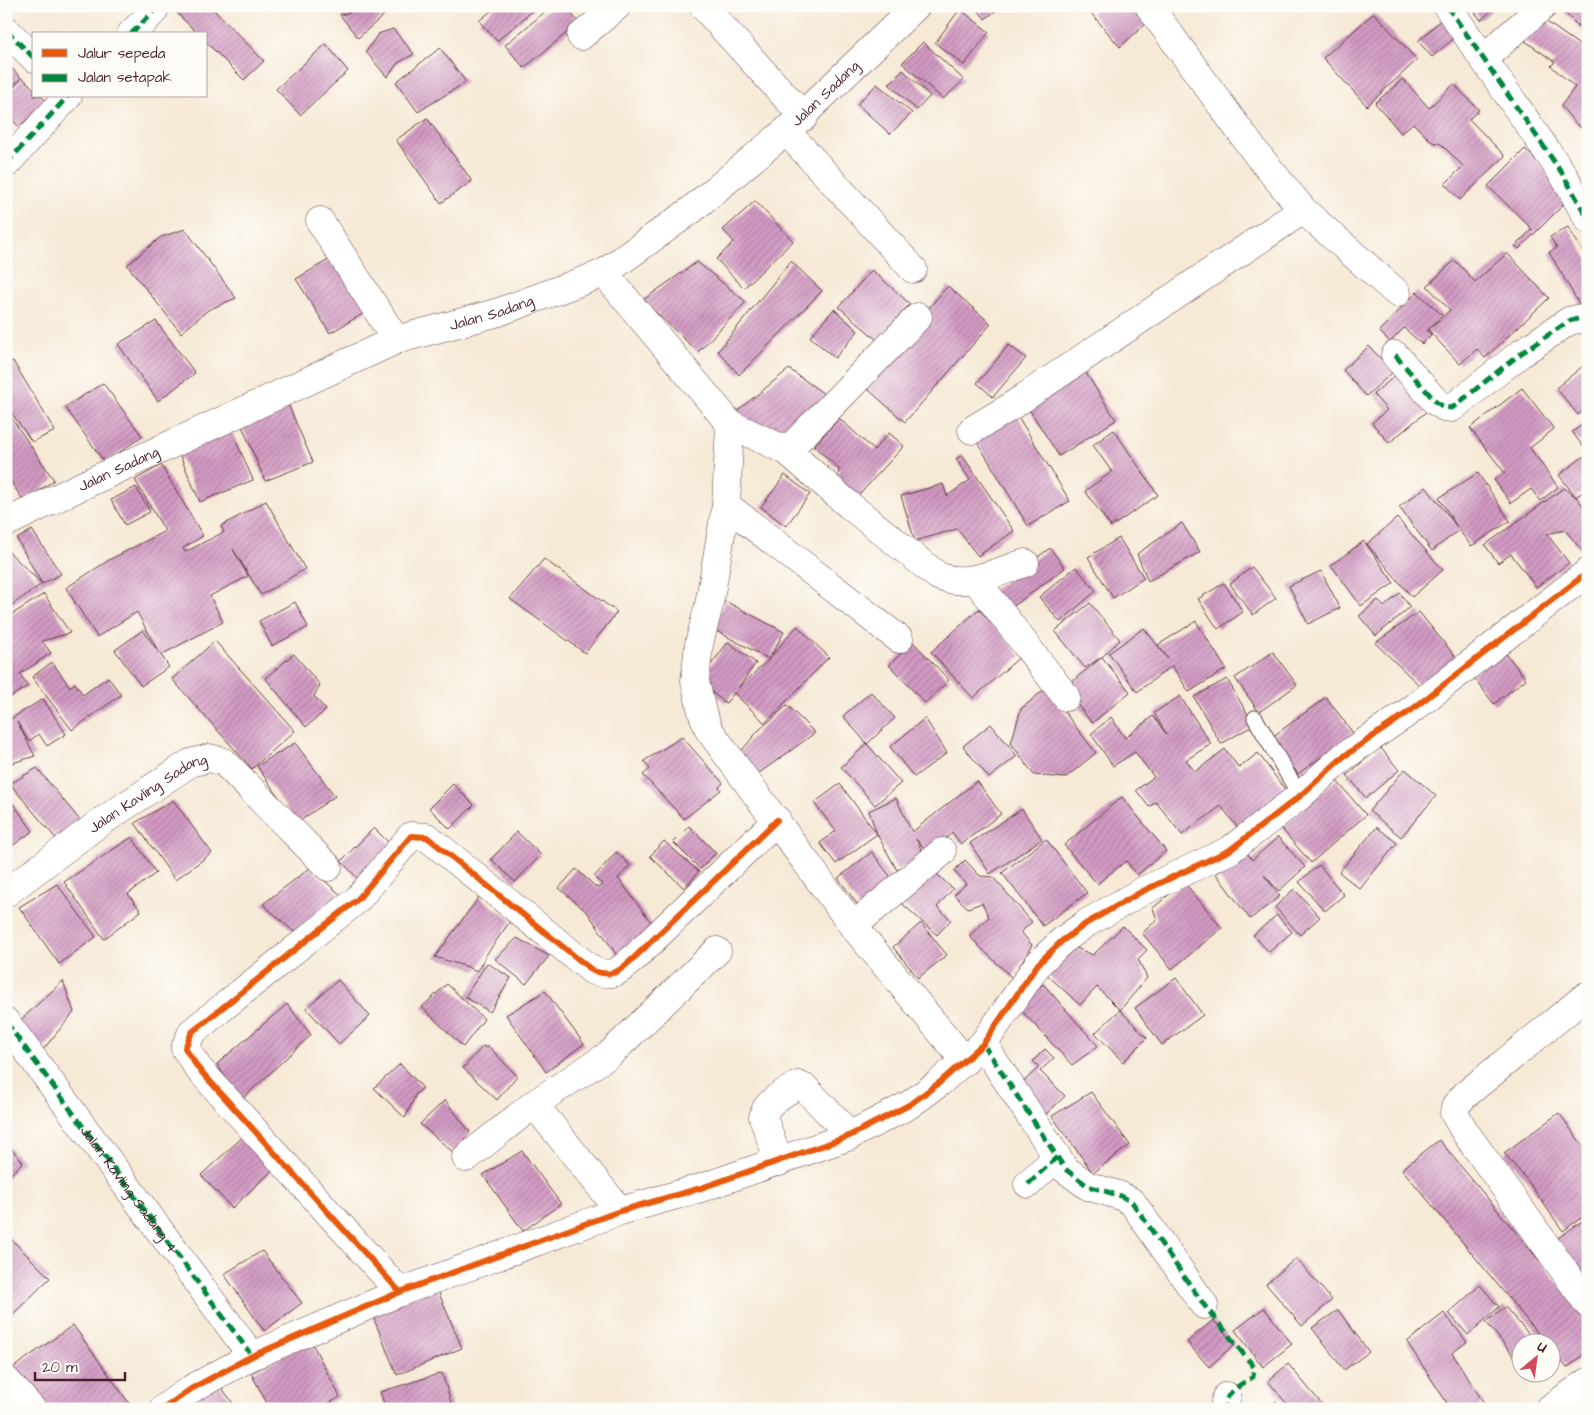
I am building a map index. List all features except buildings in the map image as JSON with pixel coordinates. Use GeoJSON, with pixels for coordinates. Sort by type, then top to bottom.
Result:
{"type":"FeatureCollection","features":[{"type":"Feature","properties":{"kind":"street"},"geometry":{"type":"LineString","coordinates":[[133,32],[154,12],[156,6]]}},
{"type":"Feature","properties":{"kind":"street"},"geometry":{"type":"LineString","coordinates":[[581,36],[617,6]]}},
{"type":"Feature","properties":{"kind":"street"},"geometry":{"type":"LineString","coordinates":[[703,6],[795,124],[913,269]]}},
{"type":"Feature","properties":{"kind":"street","name":"Jalan Sadang"},"geometry":{"type":"LineString","coordinates":[[6,523],[84,484],[396,340],[499,312],[604,273],[690,211],[795,124],[916,6]]}},
{"type":"Feature","properties":{"kind":"street"},"geometry":{"type":"LineString","coordinates":[[1149,6],[1256,153],[1303,210],[1397,293]]}},
{"type":"Feature","properties":{"kind":"street"},"geometry":{"type":"LineString","coordinates":[[1447,6],[1484,58],[1504,92],[1564,176],[1588,219]]}},
{"type":"Feature","properties":{"kind":"street"},"geometry":{"type":"LineString","coordinates":[[1484,58],[1544,6]]}},
{"type":"Feature","properties":{"kind":"street"},"geometry":{"type":"LineString","coordinates":[[6,30],[32,56]]}},
{"type":"Feature","properties":{"kind":"street"},"geometry":{"type":"LineString","coordinates":[[6,164],[66,98]]}},
{"type":"Feature","properties":{"kind":"street"},"geometry":{"type":"LineString","coordinates":[[972,430],[1007,409],[1303,210]]}},
{"type":"Feature","properties":{"kind":"street"},"geometry":{"type":"LineString","coordinates":[[320,221],[396,340]]}},
{"type":"Feature","properties":{"kind":"street"},"geometry":{"type":"LineString","coordinates":[[604,273],[730,424],[787,451],[934,573],[950,581],[975,579],[1025,563]]}},
{"type":"Feature","properties":{"kind":"street"},"geometry":{"type":"LineString","coordinates":[[787,451],[918,317]]}},
{"type":"Feature","properties":{"kind":"street"},"geometry":{"type":"LineString","coordinates":[[1395,355],[1436,402],[1444,407],[1452,408],[1520,354],[1569,321],[1582,318],[1588,322]]}},
{"type":"Feature","properties":{"kind":"street"},"geometry":{"type":"LineString","coordinates":[[730,424],[726,505],[709,605],[699,644],[695,681],[702,712],[709,730],[748,785],[777,820],[853,926],[974,1053],[1065,1169],[1077,1180],[1088,1186],[1121,1196],[1132,1202],[1204,1305]]}},
{"type":"Feature","properties":{"kind":"street"},"geometry":{"type":"LineString","coordinates":[[726,505],[899,639]]}},
{"type":"Feature","properties":{"kind":"street"},"geometry":{"type":"LineString","coordinates":[[163,1409],[191,1388],[252,1356],[400,1292],[620,1211],[701,1188],[847,1137],[909,1105],[974,1053],[1038,964],[1062,941],[1141,892],[1230,850],[1300,796],[1343,757],[1410,711],[1588,572]]}},
{"type":"Feature","properties":{"kind":"street"},"geometry":{"type":"LineString","coordinates":[[975,579],[1066,697]]}},
{"type":"Feature","properties":{"kind":"street","name":"Jalan Kavling Sadang"},"geometry":{"type":"LineString","coordinates":[[6,893],[98,824],[190,763],[209,758],[224,762],[231,768],[328,867]]}},
{"type":"Feature","properties":{"kind":"street"},"geometry":{"type":"LineString","coordinates":[[400,1292],[198,1068],[185,1048],[192,1032],[358,899],[411,836],[427,836],[593,971],[606,975],[616,974],[636,956],[777,820]]}},
{"type":"Feature","properties":{"kind":"street"},"geometry":{"type":"LineString","coordinates":[[853,926],[942,852]]}},
{"type":"Feature","properties":{"kind":"street"},"geometry":{"type":"LineString","coordinates":[[466,1158],[534,1104],[610,1054],[717,951]]}},
{"type":"Feature","properties":{"kind":"street"},"geometry":{"type":"LineString","coordinates":[[1587,997],[1465,1095],[1456,1105],[1454,1113],[1461,1126],[1588,1304]]}},
{"type":"Feature","properties":{"kind":"street","name":"Jalan Kavling Sadang 4"},"geometry":{"type":"LineString","coordinates":[[6,1022],[252,1356]]}},
{"type":"Feature","properties":{"kind":"street"},"geometry":{"type":"LineString","coordinates":[[778,1162],[763,1112],[781,1095],[798,1085],[805,1088],[831,1115],[847,1137]]}},
{"type":"Feature","properties":{"kind":"street"},"geometry":{"type":"LineString","coordinates":[[534,1104],[620,1211]]}},
{"type":"Feature","properties":{"kind":"street"},"geometry":{"type":"LineString","coordinates":[[1028,1184],[1057,1157]]}},
{"type":"Feature","properties":{"kind":"street"},"geometry":{"type":"LineString","coordinates":[[6,1380],[32,1409]]}},
{"type":"Feature","properties":{"kind":"street"},"geometry":{"type":"LineString","coordinates":[[1548,1409],[1588,1382]]}},
{"type":"Feature","properties":{"kind":"lane"},"geometry":{"type":"LineString","coordinates":[[1256,718],[1300,796]]}},
{"type":"Feature","properties":{"kind":"marked path"},"geometry":{"type":"LineString","coordinates":[[133,32],[153,12],[156,6]]}},
{"type":"Feature","properties":{"kind":"marked path"},"geometry":{"type":"LineString","coordinates":[[1447,6],[1564,176],[1588,219]]}},
{"type":"Feature","properties":{"kind":"marked path"},"geometry":{"type":"LineString","coordinates":[[6,30],[32,56]]}},
{"type":"Feature","properties":{"kind":"marked path"},"geometry":{"type":"LineString","coordinates":[[6,164],[66,98]]}},
{"type":"Feature","properties":{"kind":"marked path"},"geometry":{"type":"LineString","coordinates":[[1395,355],[1436,402],[1444,407],[1452,408],[1520,354],[1569,321],[1582,318],[1588,322]]}},
{"type":"Feature","properties":{"kind":"marked path"},"geometry":{"type":"LineString","coordinates":[[6,1022],[252,1356]]}},
{"type":"Feature","properties":{"kind":"marked path"},"geometry":{"type":"LineString","coordinates":[[983,1044],[1065,1169],[1088,1186],[1121,1196],[1132,1202],[1204,1305],[1254,1367],[1253,1377],[1238,1386],[1227,1398],[1226,1409]]}},
{"type":"Feature","properties":{"kind":"marked path"},"geometry":{"type":"LineString","coordinates":[[1028,1184],[1057,1157]]}},
{"type":"Feature","properties":{"kind":"cycle path"},"geometry":{"type":"LineString","coordinates":[[163,1409],[191,1389],[252,1356],[400,1292],[620,1211],[701,1188],[847,1137],[909,1105],[939,1083],[983,1044],[1038,964],[1062,941],[1087,923],[1141,892],[1230,850],[1300,796],[1343,757],[1410,711],[1588,572]]}},
{"type":"Feature","properties":{"kind":"cycle path"},"geometry":{"type":"LineString","coordinates":[[400,1292],[198,1068],[185,1048],[192,1032],[358,899],[411,836],[427,837],[593,971],[607,974],[617,971],[636,956],[777,820]]}}]}
